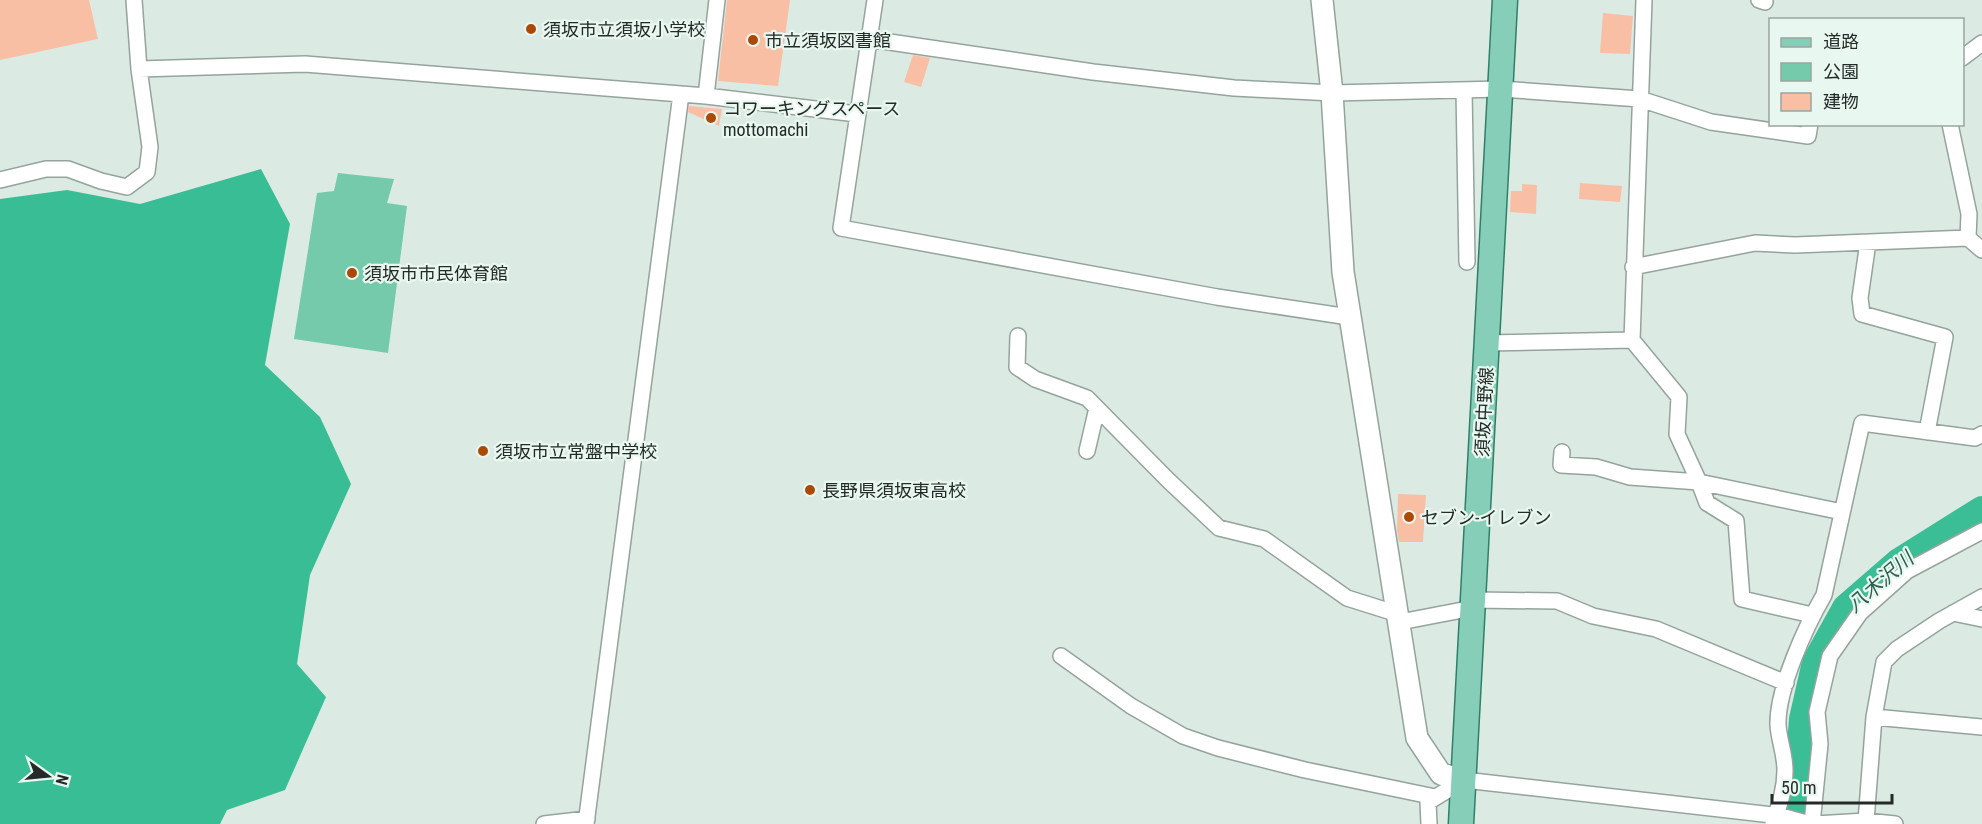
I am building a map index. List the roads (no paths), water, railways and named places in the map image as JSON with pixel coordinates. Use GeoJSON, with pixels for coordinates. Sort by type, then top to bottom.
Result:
{"type":"FeatureCollection","features":[{"type":"Feature","properties":{"kind":"main road","name":"須坂中野線"},"geometry":{"type":"LineString","coordinates":[[1461,824],[1505,0]]}},
{"type":"Feature","properties":{"kind":"street"},"geometry":{"type":"LineString","coordinates":[[0,180],[46,169],[68,169],[101,181],[127,187],[147,172],[150,147],[139,69],[134,0]]}},
{"type":"Feature","properties":{"kind":"street"},"geometry":{"type":"LineString","coordinates":[[706,96],[717,0]]}},
{"type":"Feature","properties":{"kind":"street"},"geometry":{"type":"LineString","coordinates":[[875,0],[841,228],[1217,297],[1349,317]]}},
{"type":"Feature","properties":{"kind":"street"},"geometry":{"type":"LineString","coordinates":[[1322,0],[1332,93],[1343,272],[1349,317],[1417,738],[1441,774],[1464,780],[1810,824],[1866,821],[1895,824]]}},
{"type":"Feature","properties":{"kind":"street"},"geometry":{"type":"LineString","coordinates":[[1644,0],[1632,340],[1680,397],[1677,434],[1707,503],[1736,521],[1742,599],[1812,615]]}},
{"type":"Feature","properties":{"kind":"street"},"geometry":{"type":"LineString","coordinates":[[869,39],[1093,72],[1234,88],[1332,93],[1501,89],[1640,99],[1711,122],[1808,136],[1810,126]]}},
{"type":"Feature","properties":{"kind":"street"},"geometry":{"type":"LineString","coordinates":[[1964,56],[1982,42]]}},
{"type":"Feature","properties":{"kind":"street"},"geometry":{"type":"LineString","coordinates":[[139,69],[305,64],[706,96],[857,114]]}},
{"type":"Feature","properties":{"kind":"street"},"geometry":{"type":"LineString","coordinates":[[1464,90],[1467,262]]}},
{"type":"Feature","properties":{"kind":"street"},"geometry":{"type":"LineString","coordinates":[[544,824],[586,821],[681,94]]}},
{"type":"Feature","properties":{"kind":"street"},"geometry":{"type":"LineString","coordinates":[[1950,126],[1969,214],[1968,238]]}},
{"type":"Feature","properties":{"kind":"street"},"geometry":{"type":"LineString","coordinates":[[1633,267],[1755,243],[1795,245],[1968,238],[1982,250]]}},
{"type":"Feature","properties":{"kind":"street"},"geometry":{"type":"LineString","coordinates":[[1868,242],[1860,298],[1862,314],[1945,337],[1927,432]]}},
{"type":"Feature","properties":{"kind":"street"},"geometry":{"type":"LineString","coordinates":[[1018,336],[1017,367],[1035,379],[1087,399],[1219,528],[1264,539],[1347,598],[1399,618],[1473,604],[1557,601],[1593,616],[1656,629],[1786,683]]}},
{"type":"Feature","properties":{"kind":"street"},"geometry":{"type":"LineString","coordinates":[[1487,343],[1632,340]]}},
{"type":"Feature","properties":{"kind":"street"},"geometry":{"type":"LineString","coordinates":[[1087,451],[1097,408]]}},
{"type":"Feature","properties":{"kind":"street"},"geometry":{"type":"LineString","coordinates":[[1777,818],[1783,795],[1785,769],[1778,723],[1786,683],[1812,615],[1824,595],[1862,423],[1975,438],[1982,434]]}},
{"type":"Feature","properties":{"kind":"street"},"geometry":{"type":"LineString","coordinates":[[1562,452],[1561,465],[1596,467],[1630,477],[1699,482],[1842,512]]}},
{"type":"Feature","properties":{"kind":"street"},"geometry":{"type":"LineString","coordinates":[[1810,824],[1820,744],[1817,712],[1830,656],[1860,613],[1907,571],[1982,531]]}},
{"type":"Feature","properties":{"kind":"street"},"geometry":{"type":"LineString","coordinates":[[1866,821],[1874,717],[1884,662],[1897,649],[1982,597]]}},
{"type":"Feature","properties":{"kind":"street"},"geometry":{"type":"LineString","coordinates":[[1953,613],[1982,619]]}},
{"type":"Feature","properties":{"kind":"street"},"geometry":{"type":"LineString","coordinates":[[1060,656],[1131,706],[1183,736],[1218,748],[1305,770],[1435,797]]}},
{"type":"Feature","properties":{"kind":"street"},"geometry":{"type":"LineString","coordinates":[[1874,717],[1982,727]]}},
{"type":"Feature","properties":{"kind":"street"},"geometry":{"type":"LineString","coordinates":[[1429,824],[1428,802],[1464,780]]}},
{"type":"Feature","properties":{"kind":"waterway","name":"八木沢川"},"geometry":{"type":"LineString","coordinates":[[1788,824],[1797,795],[1803,719],[1816,662],[1846,608],[1899,562],[1982,510]]}},
{"type":"Feature","properties":{"kind":"place","name":"須坂市立須坂小学校"},"geometry":{"type":"Point","coordinates":[531,29]}},
{"type":"Feature","properties":{"kind":"place","name":"市立須坂図書館"},"geometry":{"type":"Point","coordinates":[753,40]}},
{"type":"Feature","properties":{"kind":"place","name":"コワーキングスペース mottomachi"},"geometry":{"type":"Point","coordinates":[711,118]}},
{"type":"Feature","properties":{"kind":"place","name":"須坂市市民体育館"},"geometry":{"type":"Point","coordinates":[352,273]}},
{"type":"Feature","properties":{"kind":"place","name":"須坂市立常盤中学校"},"geometry":{"type":"Point","coordinates":[483,451]}},
{"type":"Feature","properties":{"kind":"place","name":"長野県須坂東高校"},"geometry":{"type":"Point","coordinates":[810,490]}},
{"type":"Feature","properties":{"kind":"place","name":"セブン-イレブン"},"geometry":{"type":"Point","coordinates":[1409,517]}}]}
